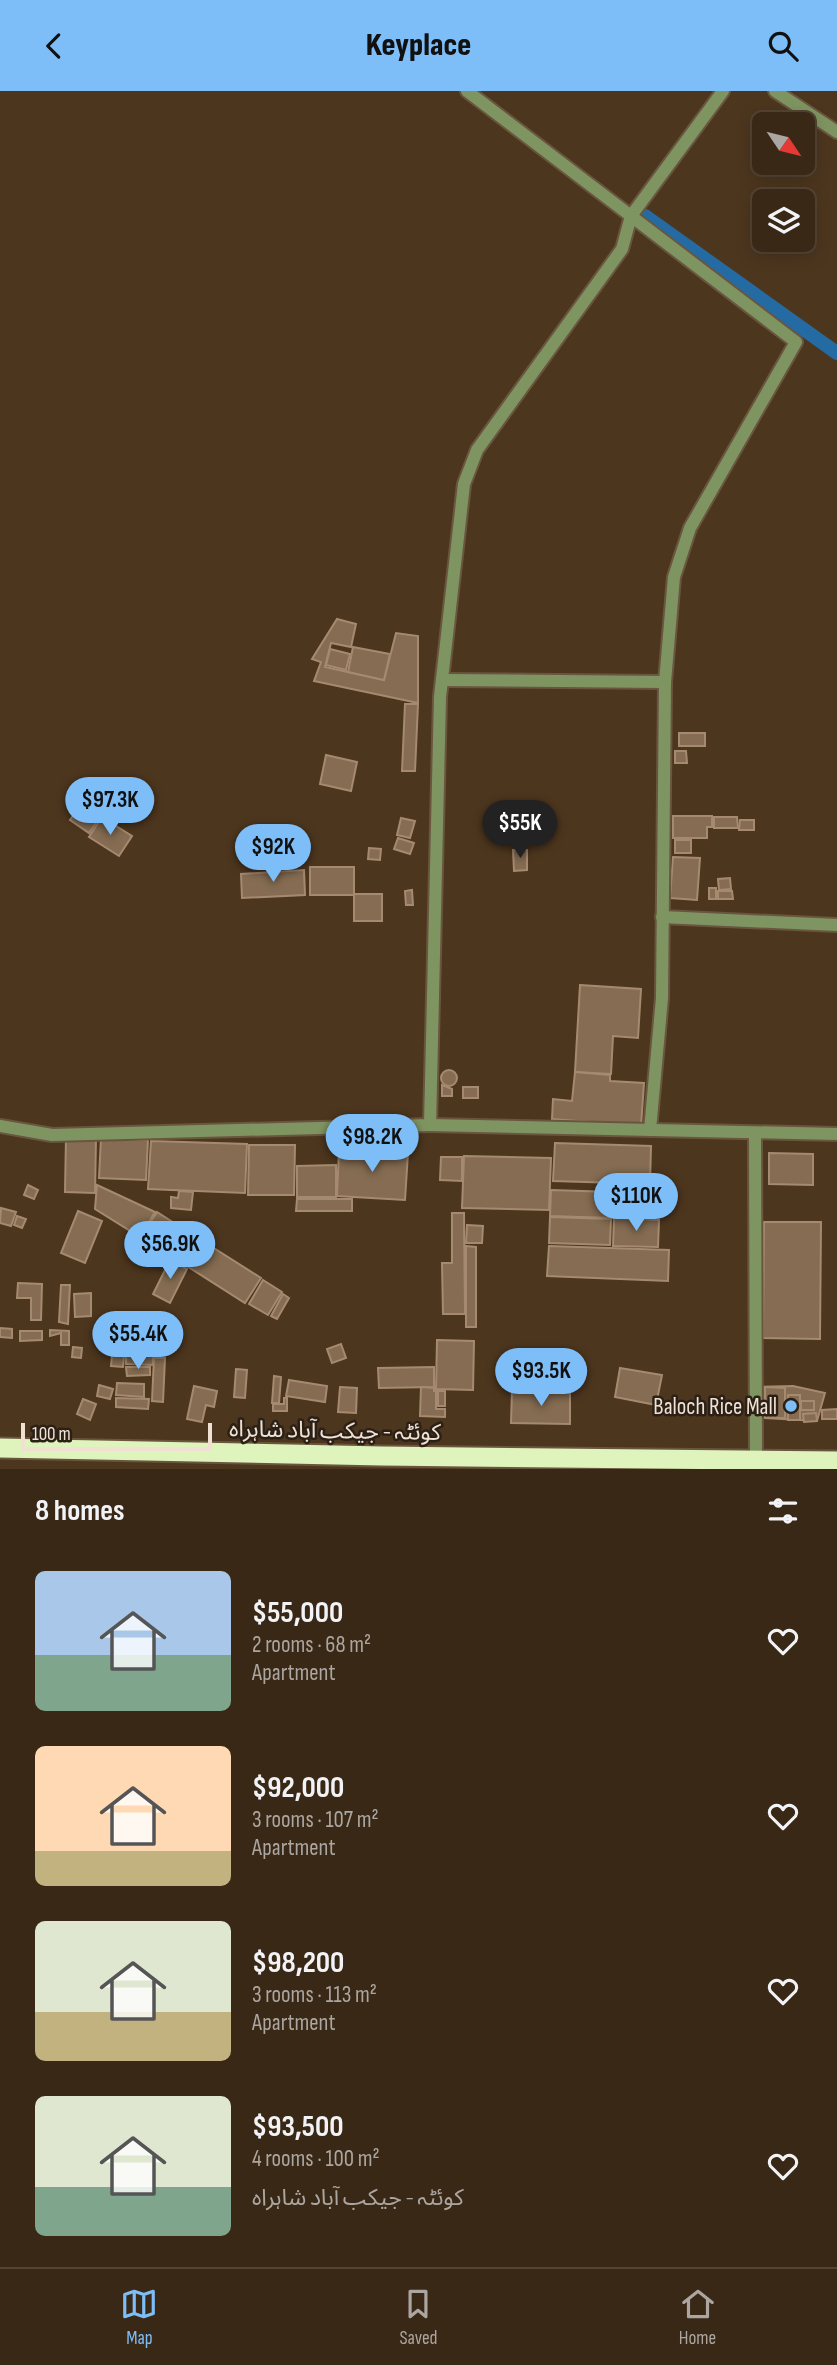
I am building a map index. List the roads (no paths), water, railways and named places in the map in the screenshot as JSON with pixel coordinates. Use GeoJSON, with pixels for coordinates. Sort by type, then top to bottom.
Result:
{"type":"FeatureCollection","features":[{"type":"Feature","properties":{"kind":"highway","name":"کوئٹہ - جیکب آباد شاہراہ"},"geometry":{"type":"LineString","coordinates":[[0,1448],[837,1461]]}},
{"type":"Feature","properties":{"kind":"street"},"geometry":{"type":"LineString","coordinates":[[467,91],[796,342],[690,527],[674,577],[664,683],[662,998],[650,1130]]}},
{"type":"Feature","properties":{"kind":"street"},"geometry":{"type":"LineString","coordinates":[[430,1125],[442,680],[464,484],[477,450],[622,249],[631,216],[723,91]]}},
{"type":"Feature","properties":{"kind":"street"},"geometry":{"type":"LineString","coordinates":[[775,91],[837,132]]}},
{"type":"Feature","properties":{"kind":"street"},"geometry":{"type":"LineString","coordinates":[[442,680],[664,683]]}},
{"type":"Feature","properties":{"kind":"street"},"geometry":{"type":"LineString","coordinates":[[662,916],[837,925]]}},
{"type":"Feature","properties":{"kind":"street"},"geometry":{"type":"LineString","coordinates":[[0,1126],[52,1135],[430,1125],[837,1134]]}},
{"type":"Feature","properties":{"kind":"street"},"geometry":{"type":"LineString","coordinates":[[755,1133],[756,1460]]}},
{"type":"Feature","properties":{"kind":"waterway"},"geometry":{"type":"LineString","coordinates":[[645,216],[837,353]]}},
{"type":"Feature","properties":{"kind":"place","name":"Baloch Rice Mall"},"geometry":{"type":"Point","coordinates":[791,1406]}}]}
